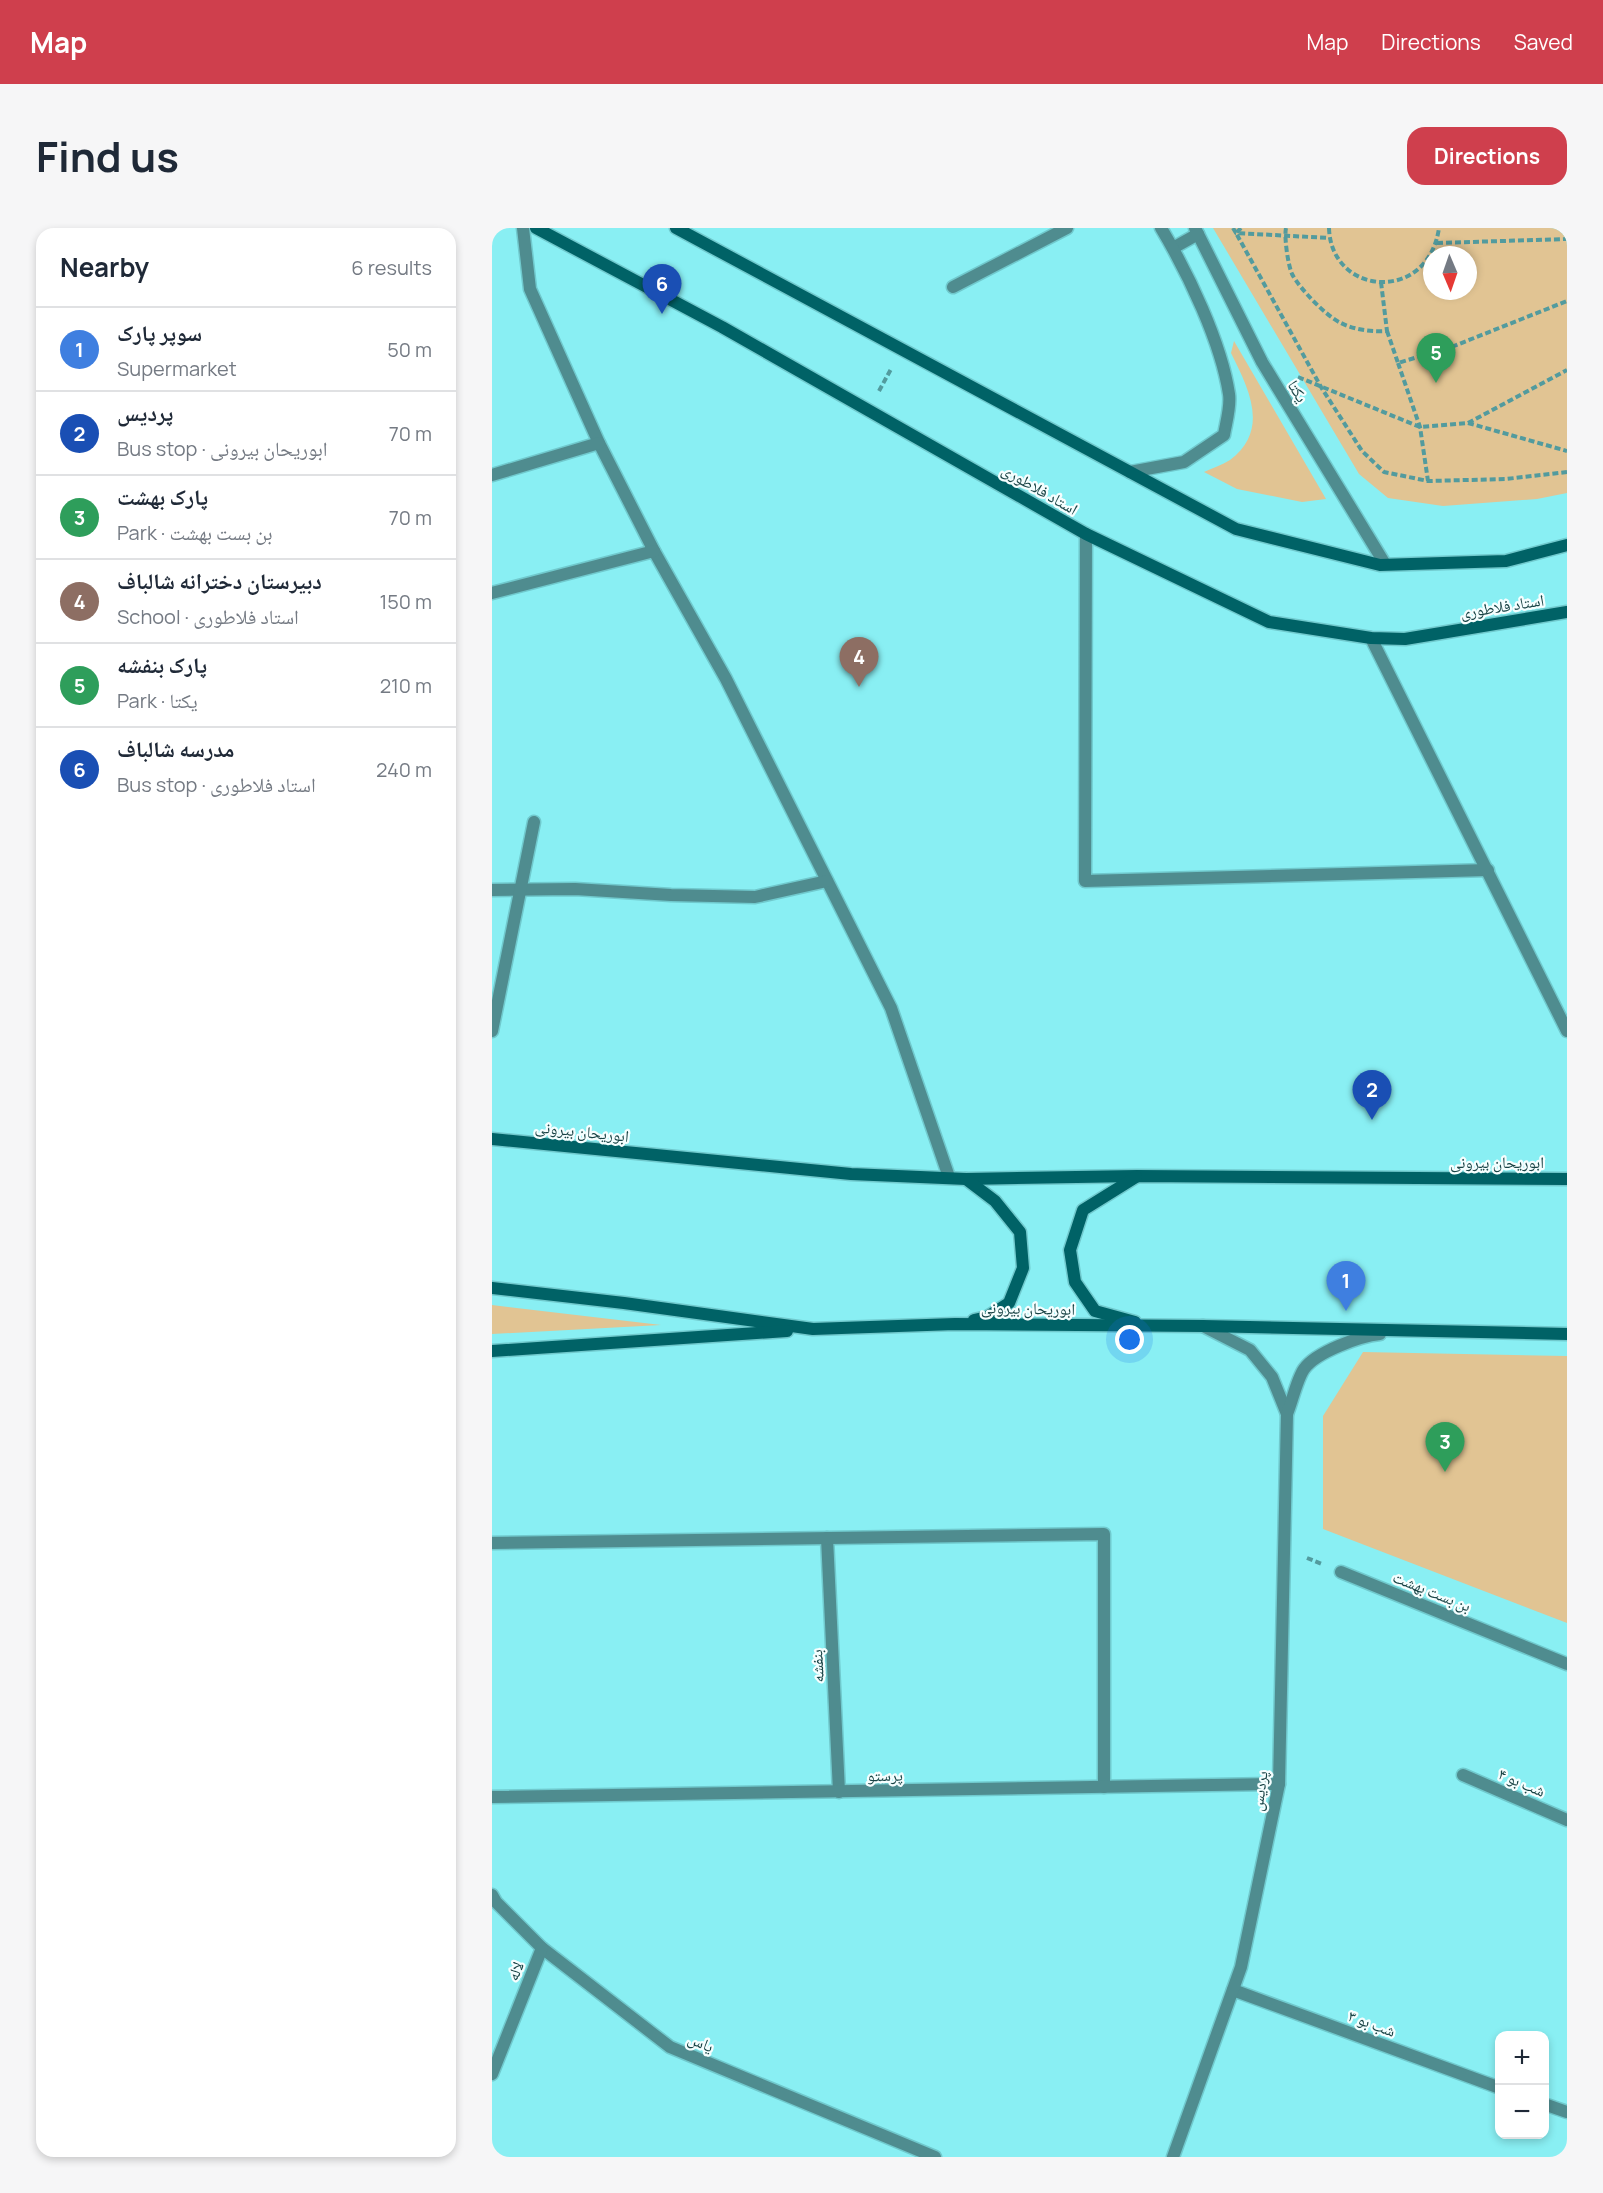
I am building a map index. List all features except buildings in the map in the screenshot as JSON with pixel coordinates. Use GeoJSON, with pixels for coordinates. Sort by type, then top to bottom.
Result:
{"type":"FeatureCollection","features":[{"type":"Feature","properties":{"kind":"main road","name":"استاد فلاطوری"},"geometry":{"type":"LineString","coordinates":[[536,228],[722,327],[1086,534],[1269,622],[1371,638],[1406,639],[1567,612]]}},
{"type":"Feature","properties":{"kind":"main road"},"geometry":{"type":"LineString","coordinates":[[676,228],[1236,529],[1384,564],[1506,561],[1567,545]]}},
{"type":"Feature","properties":{"kind":"main road","name":"ابوریحان بیرونی"},"geometry":{"type":"LineString","coordinates":[[492,1139],[851,1174],[966,1179],[1137,1176],[1567,1179]]}},
{"type":"Feature","properties":{"kind":"main road"},"geometry":{"type":"LineString","coordinates":[[1137,1176],[1083,1210],[1070,1250],[1075,1282],[1095,1311],[1149,1326]]}},
{"type":"Feature","properties":{"kind":"main road"},"geometry":{"type":"LineString","coordinates":[[955,1324],[987,1317],[1009,1302],[1023,1268],[1020,1232],[995,1202],[966,1179]]}},
{"type":"Feature","properties":{"kind":"main road","name":"ابوریحان بیرونی"},"geometry":{"type":"LineString","coordinates":[[492,1288],[624,1303],[813,1329],[955,1324],[1203,1326],[1567,1334]]}},
{"type":"Feature","properties":{"kind":"main road"},"geometry":{"type":"LineString","coordinates":[[492,1351],[813,1329]]}},
{"type":"Feature","properties":{"kind":"street"},"geometry":{"type":"LineString","coordinates":[[523,228],[530,289],[599,443],[654,551],[726,679],[891,1008],[949,1177]]}},
{"type":"Feature","properties":{"kind":"street"},"geometry":{"type":"LineString","coordinates":[[953,287],[1067,228]]}},
{"type":"Feature","properties":{"kind":"street"},"geometry":{"type":"LineString","coordinates":[[1130,472],[1184,462],[1224,435],[1230,396],[1216,344],[1173,248],[1161,228]]}},
{"type":"Feature","properties":{"kind":"street"},"geometry":{"type":"LineString","coordinates":[[1173,248],[1197,231]]}},
{"type":"Feature","properties":{"kind":"street","name":"یکتا"},"geometry":{"type":"LineString","coordinates":[[1197,231],[1262,362],[1384,564]]}},
{"type":"Feature","properties":{"kind":"street"},"geometry":{"type":"LineString","coordinates":[[492,475],[599,443]]}},
{"type":"Feature","properties":{"kind":"street"},"geometry":{"type":"LineString","coordinates":[[1086,534],[1085,881],[1488,870]]}},
{"type":"Feature","properties":{"kind":"street"},"geometry":{"type":"LineString","coordinates":[[492,593],[654,551]]}},
{"type":"Feature","properties":{"kind":"street"},"geometry":{"type":"LineString","coordinates":[[1371,638],[1567,1032]]}},
{"type":"Feature","properties":{"kind":"street"},"geometry":{"type":"LineString","coordinates":[[492,1031],[534,822]]}},
{"type":"Feature","properties":{"kind":"street"},"geometry":{"type":"LineString","coordinates":[[492,890],[575,889],[755,897],[827,880]]}},
{"type":"Feature","properties":{"kind":"street"},"geometry":{"type":"LineString","coordinates":[[1203,1326],[1250,1350],[1272,1377],[1287,1414]]}},
{"type":"Feature","properties":{"kind":"street"},"geometry":{"type":"LineString","coordinates":[[1287,1414],[1304,1369],[1329,1350],[1368,1335],[1412,1331]]}},
{"type":"Feature","properties":{"kind":"street","name":"پردیس"},"geometry":{"type":"LineString","coordinates":[[1173,2157],[1241,1967],[1279,1784],[1287,1414]]}},
{"type":"Feature","properties":{"kind":"street"},"geometry":{"type":"LineString","coordinates":[[492,1543],[1104,1534],[1104,1787]]}},
{"type":"Feature","properties":{"kind":"street","name":"بنفشه"},"geometry":{"type":"LineString","coordinates":[[827,1538],[839,1792]]}},
{"type":"Feature","properties":{"kind":"street","name":"بن بست بهشت"},"geometry":{"type":"LineString","coordinates":[[1341,1572],[1567,1664]]}},
{"type":"Feature","properties":{"kind":"street","name":"شب بو ۴"},"geometry":{"type":"LineString","coordinates":[[1464,1775],[1567,1820]]}},
{"type":"Feature","properties":{"kind":"street","name":"پرستو"},"geometry":{"type":"LineString","coordinates":[[492,1797],[1279,1784]]}},
{"type":"Feature","properties":{"kind":"street","name":"یاس"},"geometry":{"type":"LineString","coordinates":[[492,1895],[496,1902],[542,1948],[670,2047],[935,2157]]}},
{"type":"Feature","properties":{"kind":"street","name":"لاله"},"geometry":{"type":"LineString","coordinates":[[492,2074],[542,1948]]}},
{"type":"Feature","properties":{"kind":"street","name":"شب بو ۳"},"geometry":{"type":"LineString","coordinates":[[1233,1990],[1495,2086]]}},
{"type":"Feature","properties":{"kind":"street"},"geometry":{"type":"LineString","coordinates":[[1549,2105],[1567,2112]]}},
{"type":"Feature","properties":{"kind":"path"},"geometry":{"type":"LineString","coordinates":[[1233,228],[1321,387],[1362,451],[1384,472],[1428,482],[1506,479],[1567,472]]}},
{"type":"Feature","properties":{"kind":"path"},"geometry":{"type":"LineString","coordinates":[[1236,233],[1241,228]]}},
{"type":"Feature","properties":{"kind":"path"},"geometry":{"type":"LineString","coordinates":[[1286,228],[1284,235],[1292,274],[1316,304],[1340,323],[1372,332],[1387,331]]}},
{"type":"Feature","properties":{"kind":"path"},"geometry":{"type":"LineString","coordinates":[[1329,228],[1329,238],[1336,255],[1347,269],[1363,279],[1381,282],[1400,280],[1416,272],[1429,259],[1437,243],[1439,228]]}},
{"type":"Feature","properties":{"kind":"path"},"geometry":{"type":"LineString","coordinates":[[1236,233],[1329,238]]}},
{"type":"Feature","properties":{"kind":"path"},"geometry":{"type":"LineString","coordinates":[[1437,243],[1567,239]]}},
{"type":"Feature","properties":{"kind":"path"},"geometry":{"type":"LineString","coordinates":[[1381,282],[1387,331],[1420,427],[1428,482]]}},
{"type":"Feature","properties":{"kind":"path"},"geometry":{"type":"LineString","coordinates":[[1398,363],[1454,346],[1567,300]]}},
{"type":"Feature","properties":{"kind":"path"},"geometry":{"type":"LineString","coordinates":[[868,410],[901,349]]}},
{"type":"Feature","properties":{"kind":"path"},"geometry":{"type":"LineString","coordinates":[[1262,362],[1420,427],[1468,423],[1567,451]]}},
{"type":"Feature","properties":{"kind":"path"},"geometry":{"type":"LineString","coordinates":[[1468,423],[1567,370]]}},
{"type":"Feature","properties":{"kind":"path"},"geometry":{"type":"LineString","coordinates":[[1284,1548],[1341,1572]]}},
{"type":"Feature","properties":{"kind":"shaded area"},"geometry":{"type":"Polygon","coordinates":[[[1213,228],[1567,228],[1567,493],[1537,499],[1443,506],[1388,498],[1359,474],[1213,228]]]}},
{"type":"Feature","properties":{"kind":"shaded area"},"geometry":{"type":"Polygon","coordinates":[[[1234,341],[1326,499],[1302,502],[1237,489],[1204,472],[1230,460],[1250,436],[1253,422],[1252,409],[1244,381],[1231,353],[1234,341]]]}},
{"type":"Feature","properties":{"kind":"shaded area"},"geometry":{"type":"Polygon","coordinates":[[[492,1305],[661,1325],[492,1334],[492,1305]]]}},
{"type":"Feature","properties":{"kind":"shaded area"},"geometry":{"type":"Polygon","coordinates":[[[1363,1352],[1567,1356],[1567,1623],[1323,1529],[1323,1416],[1363,1352]]]}},
{"type":"Feature","properties":{"kind":"place","name":"مدرسه شالباف"},"geometry":{"type":"Point","coordinates":[662,314]}},
{"type":"Feature","properties":{"kind":"place","name":"پارک بنفشه"},"geometry":{"type":"Point","coordinates":[1436,383]}},
{"type":"Feature","properties":{"kind":"place","name":"دبیرستان دخترانه شالباف"},"geometry":{"type":"Point","coordinates":[859,687]}},
{"type":"Feature","properties":{"kind":"place","name":"پردیس"},"geometry":{"type":"Point","coordinates":[1372,1120]}},
{"type":"Feature","properties":{"kind":"place","name":"سوپر پارک"},"geometry":{"type":"Point","coordinates":[1346,1311]}},
{"type":"Feature","properties":{"kind":"place","name":"پارک بهشت"},"geometry":{"type":"Point","coordinates":[1445,1472]}}]}
